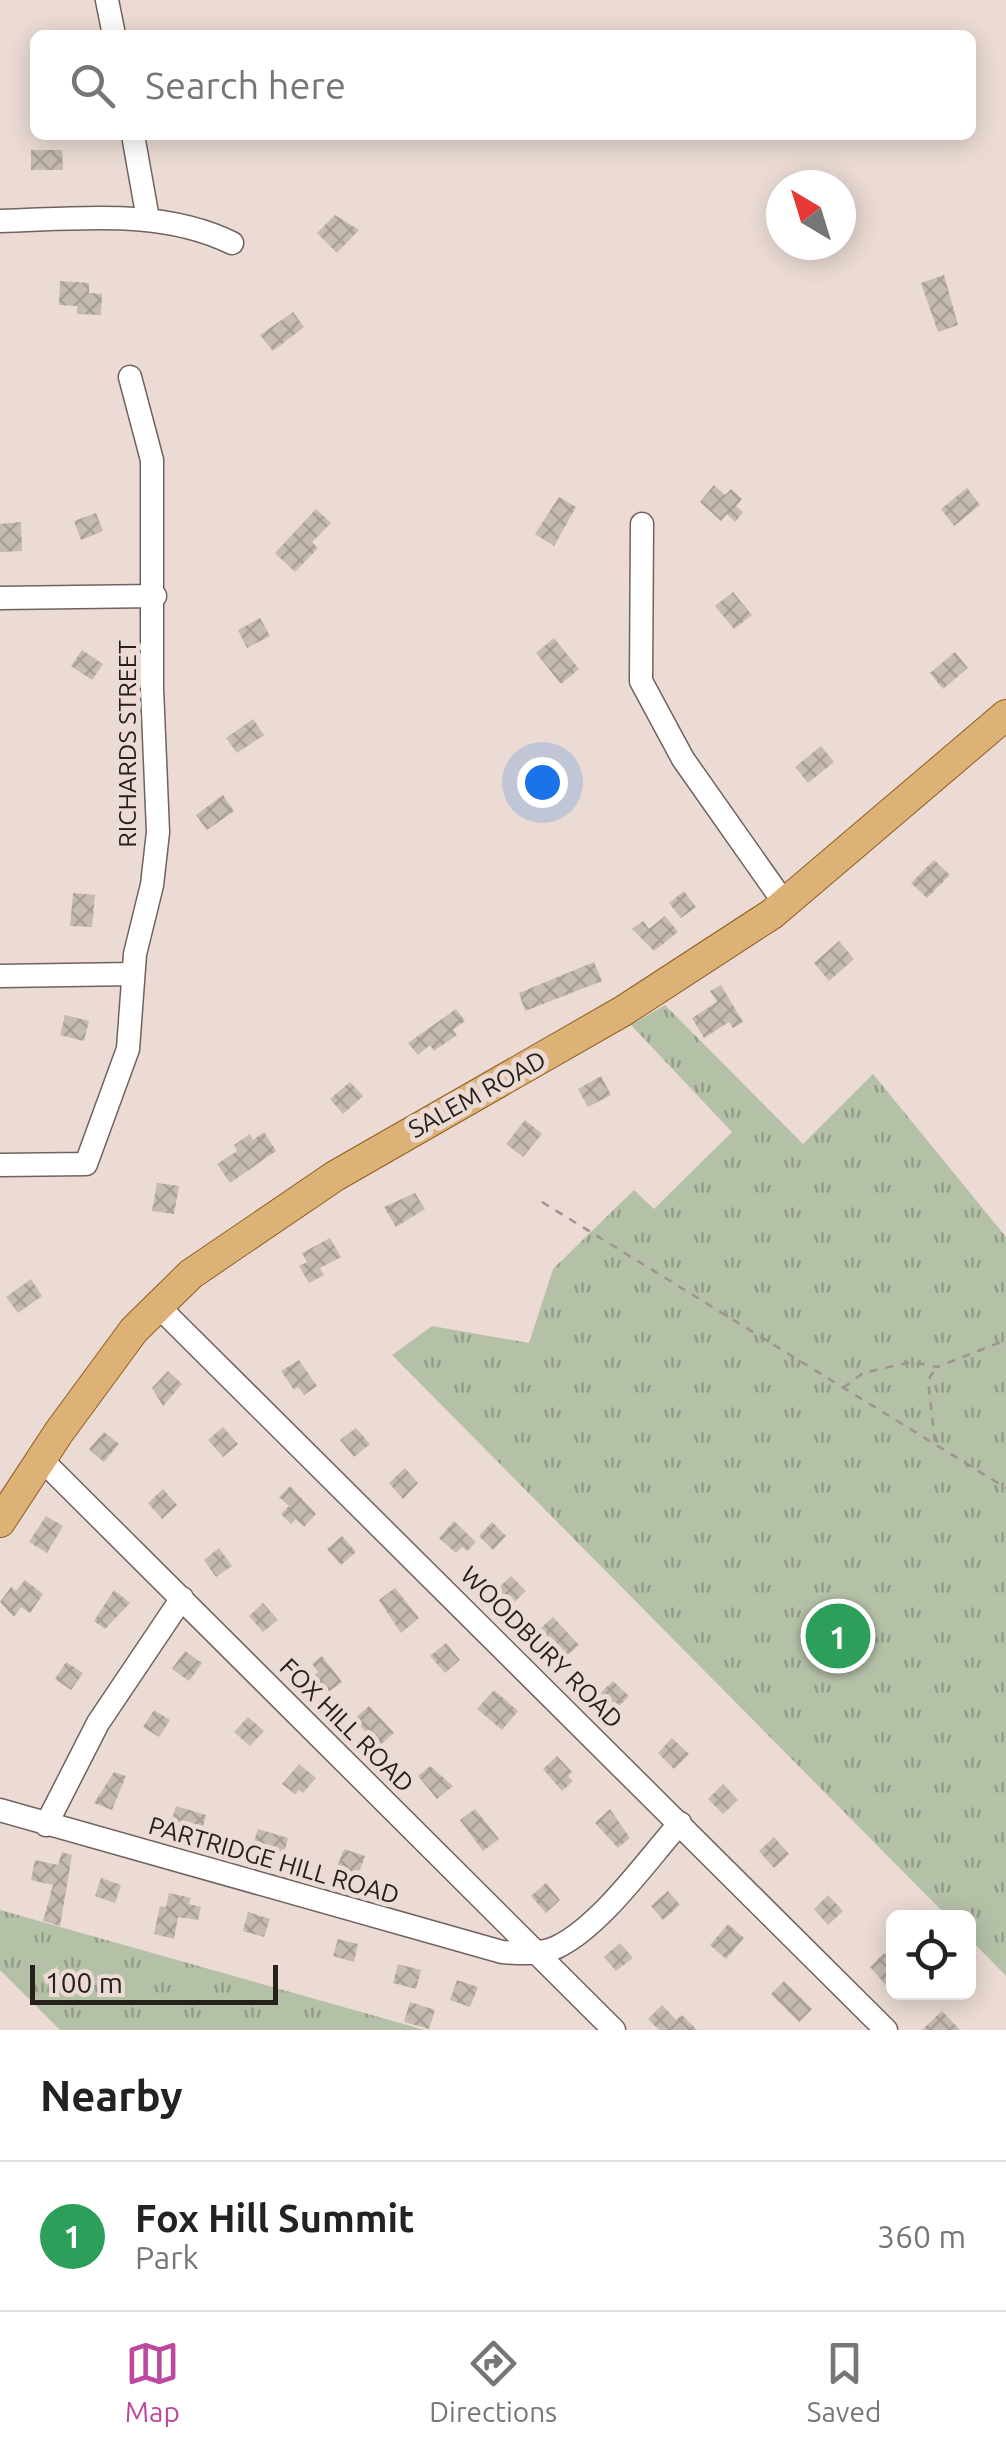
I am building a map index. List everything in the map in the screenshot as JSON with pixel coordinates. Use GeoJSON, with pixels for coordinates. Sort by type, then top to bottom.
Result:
{"type":"FeatureCollection","features":[{"type":"Feature","properties":{"kind":"main road","name":"SALEM ROAD"},"geometry":{"type":"LineString","coordinates":[[0,1522],[134,1330],[191,1274],[334,1176],[608,1020],[785,904],[1006,716]]}},
{"type":"Feature","properties":{"kind":"street"},"geometry":{"type":"LineString","coordinates":[[107,0],[113,30]]}},
{"type":"Feature","properties":{"kind":"street"},"geometry":{"type":"LineString","coordinates":[[134,140],[148,219]]}},
{"type":"Feature","properties":{"kind":"street"},"geometry":{"type":"LineString","coordinates":[[0,221],[148,219],[206,230],[232,243]]}},
{"type":"Feature","properties":{"kind":"street","name":"RICHARDS STREET"},"geometry":{"type":"LineString","coordinates":[[0,1165],[86,1164],[128,1049],[133,974],[152,885],[158,832],[152,688],[152,460],[144,415],[130,376]]}},
{"type":"Feature","properties":{"kind":"street"},"geometry":{"type":"LineString","coordinates":[[642,524],[641,681],[683,759],[785,904]]}},
{"type":"Feature","properties":{"kind":"street"},"geometry":{"type":"LineString","coordinates":[[0,598],[154,596]]}},
{"type":"Feature","properties":{"kind":"street"},"geometry":{"type":"LineString","coordinates":[[0,976],[133,974]]}},
{"type":"Feature","properties":{"kind":"street","name":"WOODBURY ROAD"},"geometry":{"type":"LineString","coordinates":[[158,1306],[886,2030]]}},
{"type":"Feature","properties":{"kind":"street","name":"FOX HILL ROAD"},"geometry":{"type":"LineString","coordinates":[[41,1459],[614,2030]]}},
{"type":"Feature","properties":{"kind":"street"},"geometry":{"type":"LineString","coordinates":[[46,1825],[98,1723],[182,1598]]}},
{"type":"Feature","properties":{"kind":"street","name":"PARTRIDGE HILL ROAD"},"geometry":{"type":"LineString","coordinates":[[0,1810],[502,1952],[535,1952]]}},
{"type":"Feature","properties":{"kind":"street"},"geometry":{"type":"LineString","coordinates":[[535,1952],[556,1948],[594,1916],[680,1823]]}},
{"type":"Feature","properties":{"kind":"path"},"geometry":{"type":"LineString","coordinates":[[542,1202],[1006,1488]]}},
{"type":"Feature","properties":{"kind":"path"},"geometry":{"type":"LineString","coordinates":[[842,1388],[862,1374],[911,1362],[937,1367],[1006,1340]]}},
{"type":"Feature","properties":{"kind":"path"},"geometry":{"type":"LineString","coordinates":[[935,1445],[928,1380],[937,1367]]}},
{"type":"Feature","properties":{"kind":"green space"},"geometry":{"type":"Polygon","coordinates":[[[665,1005],[803,1144],[873,1074],[1006,1237],[1006,1976],[976,1945],[976,1910],[941,1910],[392,1355],[432,1326],[529,1343],[553,1269],[634,1190],[654,1209],[732,1132],[631,1025],[665,1005]]]}},
{"type":"Feature","properties":{"kind":"green space"},"geometry":{"type":"Polygon","coordinates":[[[0,1910],[425,2030],[60,2030],[0,1970],[0,1910]]]}},
{"type":"Feature","properties":{"kind":"building"},"geometry":{"type":"Polygon","coordinates":[[[31,150],[62,150],[63,170],[31,170],[31,150]]]}},
{"type":"Feature","properties":{"kind":"building"},"geometry":{"type":"Polygon","coordinates":[[[335,215],[359,230],[337,253],[317,233],[335,215]]]}},
{"type":"Feature","properties":{"kind":"building"},"geometry":{"type":"Polygon","coordinates":[[[944,275],[958,325],[938,332],[921,283],[944,275]]]}},
{"type":"Feature","properties":{"kind":"building"},"geometry":{"type":"Polygon","coordinates":[[[60,281],[89,283],[89,293],[102,294],[101,315],[77,314],[77,306],[59,305],[60,281]]]}},
{"type":"Feature","properties":{"kind":"building"},"geometry":{"type":"Polygon","coordinates":[[[293,312],[304,327],[273,351],[260,335],[293,312]]]}},
{"type":"Feature","properties":{"kind":"building"},"geometry":{"type":"Polygon","coordinates":[[[714,485],[725,495],[731,489],[742,499],[736,506],[743,512],[735,522],[727,514],[721,521],[700,502],[714,485]]]}},
{"type":"Feature","properties":{"kind":"building"},"geometry":{"type":"Polygon","coordinates":[[[967,488],[980,505],[954,526],[941,509],[967,488]]]}},
{"type":"Feature","properties":{"kind":"building"},"geometry":{"type":"Polygon","coordinates":[[[559,497],[576,507],[554,546],[535,534],[559,497]]]}},
{"type":"Feature","properties":{"kind":"building"},"geometry":{"type":"Polygon","coordinates":[[[316,509],[331,523],[312,542],[318,548],[295,572],[275,553],[316,509]]]}},
{"type":"Feature","properties":{"kind":"building"},"geometry":{"type":"Polygon","coordinates":[[[96,513],[103,531],[81,540],[74,521],[96,513]]]}},
{"type":"Feature","properties":{"kind":"building"},"geometry":{"type":"Polygon","coordinates":[[[21,522],[22,551],[0,552],[0,524],[21,522]]]}},
{"type":"Feature","properties":{"kind":"building"},"geometry":{"type":"Polygon","coordinates":[[[733,592],[752,615],[734,629],[715,606],[733,592]]]}},
{"type":"Feature","properties":{"kind":"building"},"geometry":{"type":"Polygon","coordinates":[[[260,618],[270,636],[247,648],[238,630],[260,618]]]}},
{"type":"Feature","properties":{"kind":"building"},"geometry":{"type":"Polygon","coordinates":[[[554,638],[579,669],[561,684],[536,653],[554,638]]]}},
{"type":"Feature","properties":{"kind":"building"},"geometry":{"type":"Polygon","coordinates":[[[82,650],[103,664],[92,680],[71,666],[82,650]]]}},
{"type":"Feature","properties":{"kind":"building"},"geometry":{"type":"Polygon","coordinates":[[[955,652],[968,668],[943,689],[930,673],[955,652]]]}},
{"type":"Feature","properties":{"kind":"building"},"geometry":{"type":"Polygon","coordinates":[[[253,719],[264,735],[237,753],[226,738],[253,719]]]}},
{"type":"Feature","properties":{"kind":"building"},"geometry":{"type":"Polygon","coordinates":[[[821,746],[834,762],[808,783],[795,767],[821,746]]]}},
{"type":"Feature","properties":{"kind":"building"},"geometry":{"type":"Polygon","coordinates":[[[223,795],[234,811],[207,830],[196,815],[223,795]]]}},
{"type":"Feature","properties":{"kind":"building"},"geometry":{"type":"Polygon","coordinates":[[[934,860],[950,875],[927,898],[911,883],[934,860]]]}},
{"type":"Feature","properties":{"kind":"building"},"geometry":{"type":"Polygon","coordinates":[[[684,891],[696,907],[681,918],[669,903],[684,891]]]}},
{"type":"Feature","properties":{"kind":"building"},"geometry":{"type":"Polygon","coordinates":[[[73,893],[95,895],[92,927],[70,926],[73,893]]]}},
{"type":"Feature","properties":{"kind":"building"},"geometry":{"type":"Polygon","coordinates":[[[665,916],[678,932],[654,951],[632,929],[643,921],[649,929],[665,916]]]}},
{"type":"Feature","properties":{"kind":"building"},"geometry":{"type":"Polygon","coordinates":[[[839,941],[854,959],[829,981],[814,963],[839,941]]]}},
{"type":"Feature","properties":{"kind":"building"},"geometry":{"type":"Polygon","coordinates":[[[594,962],[602,981],[525,1011],[519,993],[594,962]]]}},
{"type":"Feature","properties":{"kind":"building"},"geometry":{"type":"Polygon","coordinates":[[[721,985],[743,1022],[733,1028],[729,1022],[704,1038],[692,1018],[717,1002],[710,991],[721,985]]]}},
{"type":"Feature","properties":{"kind":"building"},"geometry":{"type":"Polygon","coordinates":[[[456,1009],[465,1021],[453,1030],[457,1035],[434,1051],[430,1045],[418,1055],[408,1043],[456,1009]]]}},
{"type":"Feature","properties":{"kind":"building"},"geometry":{"type":"Polygon","coordinates":[[[65,1015],[89,1021],[84,1041],[60,1035],[65,1015]]]}},
{"type":"Feature","properties":{"kind":"building"},"geometry":{"type":"Polygon","coordinates":[[[601,1076],[611,1095],[588,1107],[578,1089],[601,1076]]]}},
{"type":"Feature","properties":{"kind":"building"},"geometry":{"type":"Polygon","coordinates":[[[350,1082],[363,1096],[343,1114],[330,1099],[350,1082]]]}},
{"type":"Feature","properties":{"kind":"building"},"geometry":{"type":"Polygon","coordinates":[[[525,1120],[542,1134],[523,1157],[506,1144],[525,1120]]]}},
{"type":"Feature","properties":{"kind":"building"},"geometry":{"type":"Polygon","coordinates":[[[264,1132],[276,1151],[230,1183],[217,1164],[237,1151],[234,1145],[250,1134],[253,1140],[264,1132]]]}},
{"type":"Feature","properties":{"kind":"building"},"geometry":{"type":"Polygon","coordinates":[[[157,1183],[179,1186],[174,1214],[152,1211],[157,1183]]]}},
{"type":"Feature","properties":{"kind":"building"},"geometry":{"type":"Polygon","coordinates":[[[415,1193],[425,1209],[396,1227],[384,1207],[415,1193]]]}},
{"type":"Feature","properties":{"kind":"building"},"geometry":{"type":"Polygon","coordinates":[[[330,1238],[341,1257],[320,1268],[324,1275],[309,1283],[299,1266],[307,1262],[302,1253],[330,1238]]]}},
{"type":"Feature","properties":{"kind":"building"},"geometry":{"type":"Polygon","coordinates":[[[31,1279],[42,1296],[18,1313],[6,1297],[31,1279]]]}},
{"type":"Feature","properties":{"kind":"building"},"geometry":{"type":"Polygon","coordinates":[[[299,1360],[317,1386],[304,1395],[298,1387],[294,1390],[281,1371],[299,1360]]]}},
{"type":"Feature","properties":{"kind":"building"},"geometry":{"type":"Polygon","coordinates":[[[168,1371],[182,1384],[163,1406],[152,1388],[168,1371]]]}},
{"type":"Feature","properties":{"kind":"building"},"geometry":{"type":"Polygon","coordinates":[[[223,1427],[238,1444],[223,1457],[208,1440],[223,1427]]]}},
{"type":"Feature","properties":{"kind":"building"},"geometry":{"type":"Polygon","coordinates":[[[356,1428],[370,1444],[354,1457],[340,1440],[356,1428]]]}},
{"type":"Feature","properties":{"kind":"building"},"geometry":{"type":"Polygon","coordinates":[[[104,1432],[119,1444],[104,1462],[89,1449],[104,1432]]]}},
{"type":"Feature","properties":{"kind":"building"},"geometry":{"type":"Polygon","coordinates":[[[405,1468],[418,1483],[403,1499],[389,1483],[405,1468]]]}},
{"type":"Feature","properties":{"kind":"building"},"geometry":{"type":"Polygon","coordinates":[[[290,1486],[316,1514],[304,1527],[296,1519],[291,1524],[281,1514],[289,1506],[279,1497],[290,1486]]]}},
{"type":"Feature","properties":{"kind":"building"},"geometry":{"type":"Polygon","coordinates":[[[163,1489],[177,1505],[162,1519],[148,1503],[163,1489]]]}},
{"type":"Feature","properties":{"kind":"building"},"geometry":{"type":"Polygon","coordinates":[[[46,1516],[63,1526],[47,1553],[29,1542],[46,1516]]]}},
{"type":"Feature","properties":{"kind":"building"},"geometry":{"type":"Polygon","coordinates":[[[454,1521],[476,1542],[467,1551],[462,1547],[456,1553],[439,1538],[454,1521]]]}},
{"type":"Feature","properties":{"kind":"building"},"geometry":{"type":"Polygon","coordinates":[[[492,1522],[506,1536],[493,1550],[479,1536],[492,1522]]]}},
{"type":"Feature","properties":{"kind":"building"},"geometry":{"type":"Polygon","coordinates":[[[342,1536],[356,1552],[341,1565],[327,1549],[342,1536]]]}},
{"type":"Feature","properties":{"kind":"building"},"geometry":{"type":"Polygon","coordinates":[[[219,1548],[232,1566],[216,1577],[204,1560],[219,1548]]]}},
{"type":"Feature","properties":{"kind":"building"},"geometry":{"type":"Polygon","coordinates":[[[511,1576],[526,1591],[510,1606],[495,1591],[511,1576]]]}},
{"type":"Feature","properties":{"kind":"building"},"geometry":{"type":"Polygon","coordinates":[[[25,1580],[43,1594],[30,1613],[21,1607],[14,1617],[0,1602],[11,1587],[16,1591],[25,1580]]]}},
{"type":"Feature","properties":{"kind":"building"},"geometry":{"type":"Polygon","coordinates":[[[395,1588],[419,1618],[401,1633],[379,1600],[395,1588]]]}},
{"type":"Feature","properties":{"kind":"building"},"geometry":{"type":"Polygon","coordinates":[[[114,1590],[130,1603],[105,1629],[94,1621],[114,1590]]]}},
{"type":"Feature","properties":{"kind":"building"},"geometry":{"type":"Polygon","coordinates":[[[263,1603],[278,1620],[263,1632],[249,1616],[263,1603]]]}},
{"type":"Feature","properties":{"kind":"building"},"geometry":{"type":"Polygon","coordinates":[[[553,1617],[579,1645],[564,1658],[539,1630],[553,1617]]]}},
{"type":"Feature","properties":{"kind":"building"},"geometry":{"type":"Polygon","coordinates":[[[446,1643],[460,1660],[445,1673],[430,1656],[446,1643]]]}},
{"type":"Feature","properties":{"kind":"building"},"geometry":{"type":"Polygon","coordinates":[[[185,1651],[202,1663],[189,1681],[172,1669],[185,1651]]]}},
{"type":"Feature","properties":{"kind":"building"},"geometry":{"type":"Polygon","coordinates":[[[322,1656],[342,1682],[327,1693],[314,1676],[318,1672],[312,1664],[322,1656]]]}},
{"type":"Feature","properties":{"kind":"building"},"geometry":{"type":"Polygon","coordinates":[[[66,1662],[83,1673],[71,1690],[55,1679],[66,1662]]]}},
{"type":"Feature","properties":{"kind":"building"},"geometry":{"type":"Polygon","coordinates":[[[613,1681],[629,1696],[614,1711],[598,1695],[613,1681]]]}},
{"type":"Feature","properties":{"kind":"building"},"geometry":{"type":"Polygon","coordinates":[[[494,1690],[518,1711],[502,1730],[477,1709],[494,1690]]]}},
{"type":"Feature","properties":{"kind":"building"},"geometry":{"type":"Polygon","coordinates":[[[369,1706],[394,1733],[379,1746],[354,1719],[369,1706]]]}},
{"type":"Feature","properties":{"kind":"building"},"geometry":{"type":"Polygon","coordinates":[[[154,1710],[170,1720],[159,1737],[143,1727],[154,1710]]]}},
{"type":"Feature","properties":{"kind":"building"},"geometry":{"type":"Polygon","coordinates":[[[248,1717],[264,1731],[250,1746],[234,1732],[248,1717]]]}},
{"type":"Feature","properties":{"kind":"building"},"geometry":{"type":"Polygon","coordinates":[[[672,1738],[689,1754],[674,1769],[658,1753],[672,1738]]]}},
{"type":"Feature","properties":{"kind":"building"},"geometry":{"type":"Polygon","coordinates":[[[557,1756],[572,1772],[568,1776],[573,1781],[562,1791],[543,1769],[557,1756]]]}},
{"type":"Feature","properties":{"kind":"building"},"geometry":{"type":"Polygon","coordinates":[[[299,1764],[316,1778],[303,1793],[299,1790],[295,1794],[282,1784],[299,1764]]]}},
{"type":"Feature","properties":{"kind":"building"},"geometry":{"type":"Polygon","coordinates":[[[430,1766],[453,1786],[437,1799],[418,1776],[430,1766]]]}},
{"type":"Feature","properties":{"kind":"building"},"geometry":{"type":"Polygon","coordinates":[[[114,1772],[126,1776],[112,1810],[94,1803],[114,1772]]]}},
{"type":"Feature","properties":{"kind":"building"},"geometry":{"type":"Polygon","coordinates":[[[723,1784],[738,1800],[723,1814],[708,1799],[723,1784]]]}},
{"type":"Feature","properties":{"kind":"building"},"geometry":{"type":"Polygon","coordinates":[[[176,1806],[206,1815],[201,1835],[170,1826],[176,1806]]]}},
{"type":"Feature","properties":{"kind":"building"},"geometry":{"type":"Polygon","coordinates":[[[475,1809],[499,1839],[483,1851],[460,1820],[475,1809]]]}},
{"type":"Feature","properties":{"kind":"building"},"geometry":{"type":"Polygon","coordinates":[[[610,1809],[630,1838],[618,1848],[595,1823],[610,1809]]]}},
{"type":"Feature","properties":{"kind":"building"},"geometry":{"type":"Polygon","coordinates":[[[258,1829],[288,1838],[283,1857],[262,1851],[264,1844],[254,1841],[258,1829]]]}},
{"type":"Feature","properties":{"kind":"building"},"geometry":{"type":"Polygon","coordinates":[[[774,1837],[789,1854],[774,1868],[759,1851],[774,1837]]]}},
{"type":"Feature","properties":{"kind":"building"},"geometry":{"type":"Polygon","coordinates":[[[344,1849],[365,1856],[358,1875],[337,1867],[344,1849]]]}},
{"type":"Feature","properties":{"kind":"building"},"geometry":{"type":"Polygon","coordinates":[[[62,1852],[72,1855],[60,1926],[43,1921],[53,1885],[31,1880],[35,1860],[58,1865],[62,1852]]]}},
{"type":"Feature","properties":{"kind":"building"},"geometry":{"type":"Polygon","coordinates":[[[101,1878],[121,1885],[115,1903],[95,1896],[101,1878]]]}},
{"type":"Feature","properties":{"kind":"building"},"geometry":{"type":"Polygon","coordinates":[[[546,1883],[560,1900],[546,1913],[531,1896],[546,1883]]]}},
{"type":"Feature","properties":{"kind":"building"},"geometry":{"type":"Polygon","coordinates":[[[668,1891],[680,1905],[663,1920],[651,1906],[668,1891]]]}},
{"type":"Feature","properties":{"kind":"building"},"geometry":{"type":"Polygon","coordinates":[[[169,1893],[191,1898],[189,1904],[201,1907],[198,1920],[178,1917],[174,1939],[154,1934],[160,1906],[166,1907],[169,1893]]]}},
{"type":"Feature","properties":{"kind":"building"},"geometry":{"type":"Polygon","coordinates":[[[828,1895],[843,1911],[828,1925],[814,1909],[828,1895]]]}},
{"type":"Feature","properties":{"kind":"building"},"geometry":{"type":"Polygon","coordinates":[[[248,1912],[270,1919],[264,1937],[243,1931],[248,1912]]]}},
{"type":"Feature","properties":{"kind":"building"},"geometry":{"type":"Polygon","coordinates":[[[728,1924],[744,1938],[726,1959],[710,1945],[728,1924]]]}},
{"type":"Feature","properties":{"kind":"building"},"geometry":{"type":"Polygon","coordinates":[[[338,1939],[358,1944],[354,1962],[333,1956],[338,1939]]]}},
{"type":"Feature","properties":{"kind":"building"},"geometry":{"type":"Polygon","coordinates":[[[620,1943],[633,1958],[616,1971],[604,1957],[620,1943]]]}},
{"type":"Feature","properties":{"kind":"building"},"geometry":{"type":"Polygon","coordinates":[[[886,1955],[885,1984],[870,1967],[886,1955]]]}},
{"type":"Feature","properties":{"kind":"building"},"geometry":{"type":"Polygon","coordinates":[[[398,1964],[421,1970],[416,1989],[393,1983],[398,1964]]]}},
{"type":"Feature","properties":{"kind":"building"},"geometry":{"type":"Polygon","coordinates":[[[457,1980],[478,1987],[470,2007],[450,2000],[457,1980]]]}},
{"type":"Feature","properties":{"kind":"building"},"geometry":{"type":"Polygon","coordinates":[[[784,1981],[812,2009],[799,2022],[771,1994],[784,1981]]]}},
{"type":"Feature","properties":{"kind":"building"},"geometry":{"type":"Polygon","coordinates":[[[410,2002],[435,2010],[429,2029],[404,2022],[410,2002]]]}},
{"type":"Feature","properties":{"kind":"building"},"geometry":{"type":"Polygon","coordinates":[[[662,2005],[676,2020],[682,2015],[697,2030],[659,2030],[648,2019],[662,2005]]]}},
{"type":"Feature","properties":{"kind":"building"},"geometry":{"type":"Polygon","coordinates":[[[942,2011],[960,2030],[922,2030],[942,2011]]]}},
{"type":"Feature","properties":{"kind":"place","name":"Fox Hill Summit"},"geometry":{"type":"Point","coordinates":[838,1636]}}]}
